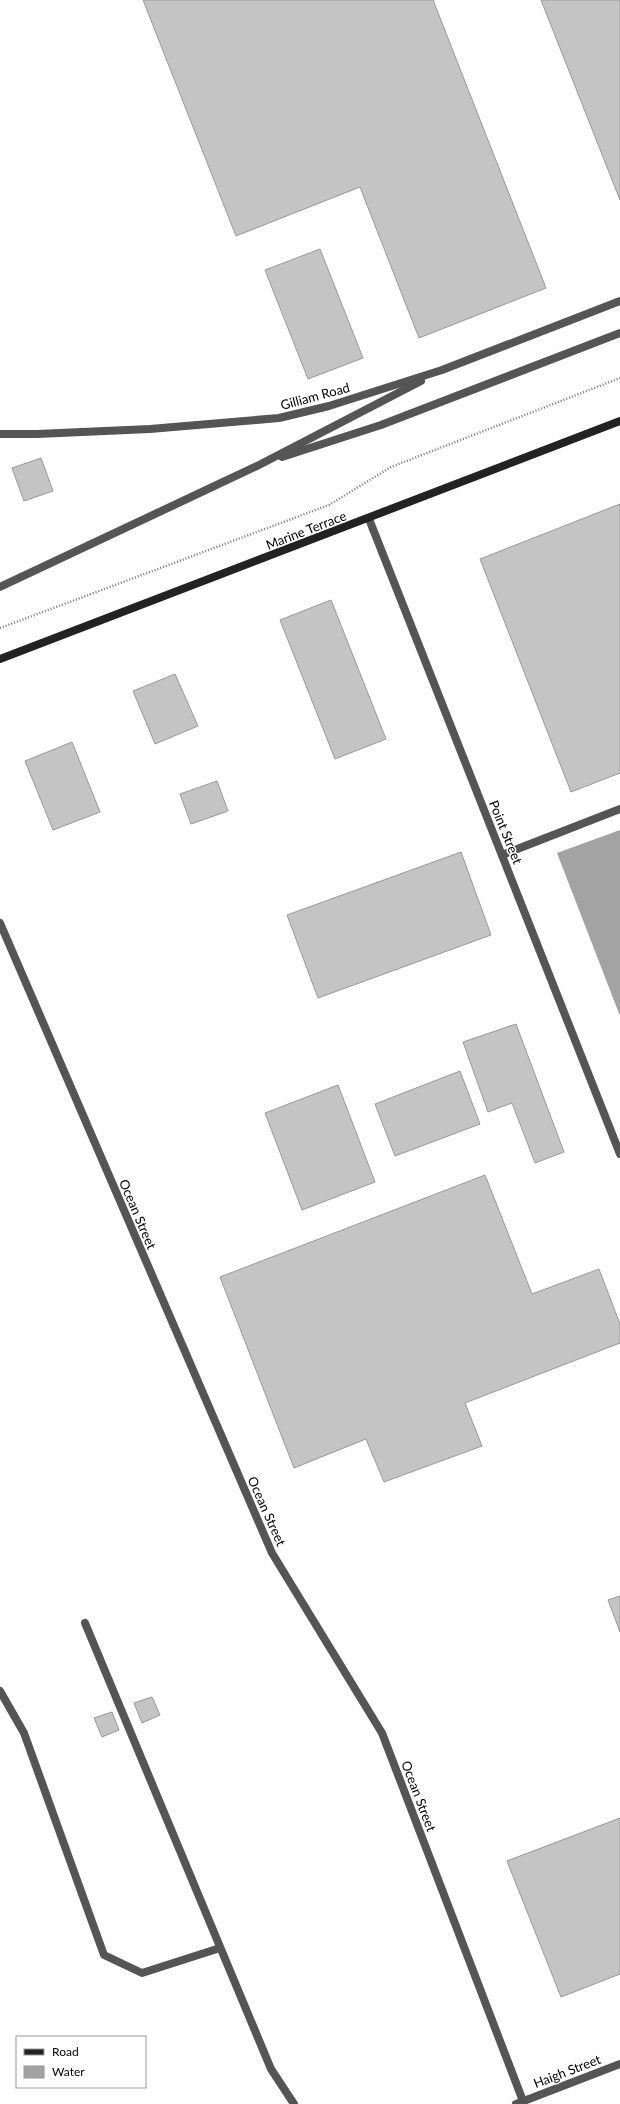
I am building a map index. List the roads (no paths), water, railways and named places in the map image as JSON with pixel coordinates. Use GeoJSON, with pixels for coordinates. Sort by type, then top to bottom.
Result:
{"type":"FeatureCollection","features":[{"type":"Feature","properties":{"kind":"main road","name":"Marine Terrace"},"geometry":{"type":"LineString","coordinates":[[0,659],[369,519],[620,421]]}},
{"type":"Feature","properties":{"kind":"street","name":"Gilliam Road"},"geometry":{"type":"LineString","coordinates":[[0,434],[37,434],[150,429],[279,418],[329,406],[442,370],[620,300]]}},
{"type":"Feature","properties":{"kind":"street"},"geometry":{"type":"LineString","coordinates":[[259,465],[380,425],[620,333]]}},
{"type":"Feature","properties":{"kind":"street"},"geometry":{"type":"LineString","coordinates":[[0,587],[259,465],[442,370]]}},
{"type":"Feature","properties":{"kind":"street","name":"Point Street"},"geometry":{"type":"LineString","coordinates":[[369,519],[620,1154]]}},
{"type":"Feature","properties":{"kind":"street"},"geometry":{"type":"LineString","coordinates":[[502,856],[620,810]]}},
{"type":"Feature","properties":{"kind":"street","name":"Ocean Street"},"geometry":{"type":"LineString","coordinates":[[0,923],[272,1553],[382,1733],[519,2102]]}},
{"type":"Feature","properties":{"kind":"street"},"geometry":{"type":"LineString","coordinates":[[85,1623],[271,2069],[294,2104]]}},
{"type":"Feature","properties":{"kind":"street"},"geometry":{"type":"LineString","coordinates":[[0,1692],[24,1733],[104,1955],[142,1973],[220,1948]]}},
{"type":"Feature","properties":{"kind":"street","name":"Haigh Street"},"geometry":{"type":"LineString","coordinates":[[519,2102],[620,2064]]}},
{"type":"Feature","properties":{"kind":"water"},"geometry":{"type":"Polygon","coordinates":[[[620,830],[620,1016],[557,853],[620,830]]]}}]}
